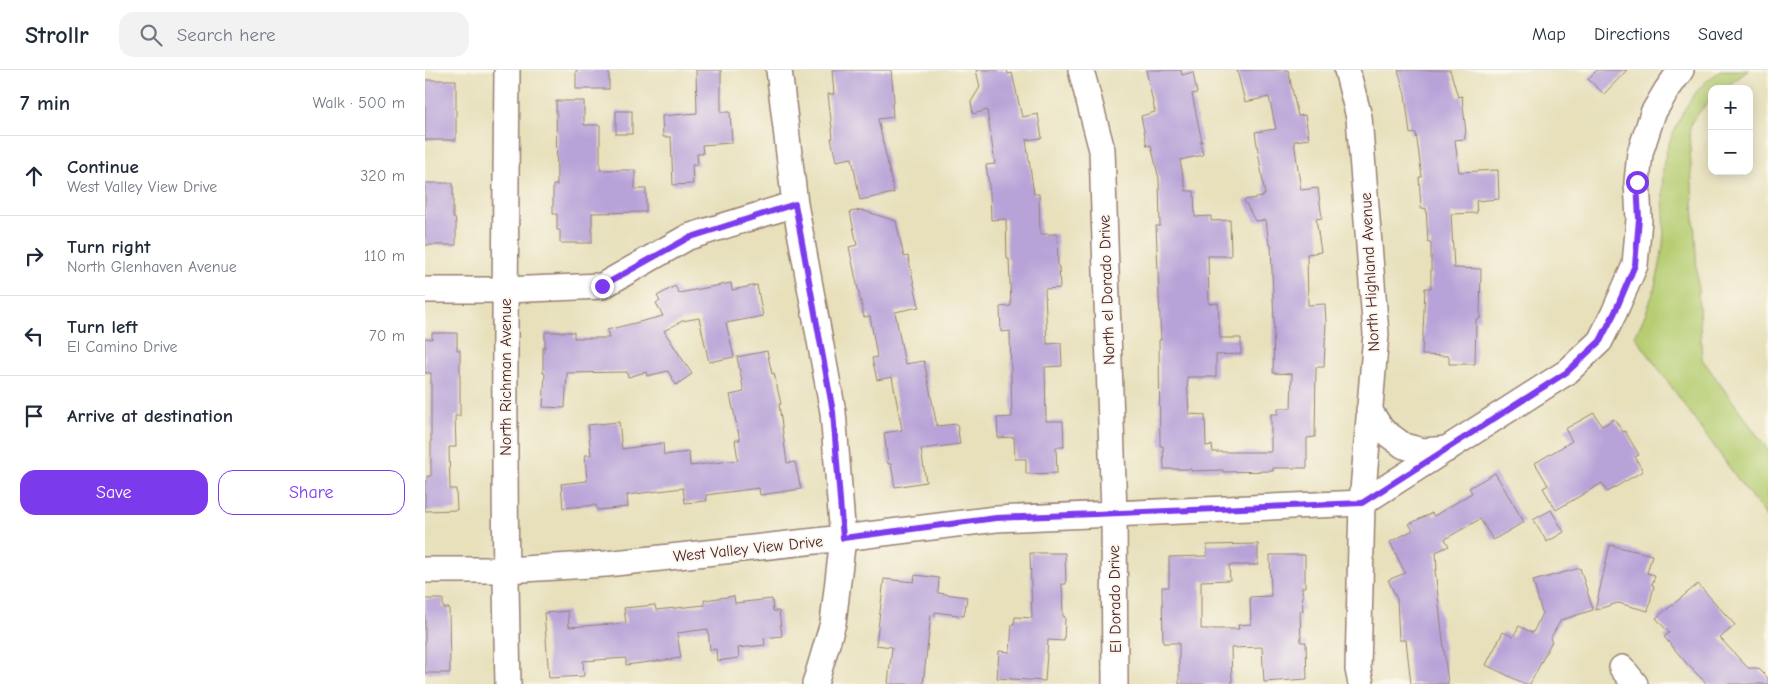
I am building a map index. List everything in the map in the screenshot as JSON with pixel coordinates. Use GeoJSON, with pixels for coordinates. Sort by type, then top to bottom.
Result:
{"type":"FeatureCollection","features":[{"type":"Feature","properties":{"kind":"street","name":"North Richman Avenue"},"geometry":{"type":"LineString","coordinates":[[507,70],[505,290],[506,570],[509,684]]}},
{"type":"Feature","properties":{"kind":"street"},"geometry":{"type":"LineString","coordinates":[[779,70],[795,204],[833,412],[843,538],[833,623],[815,684]]}},
{"type":"Feature","properties":{"kind":"street","name":"North el Dorado Drive"},"geometry":{"type":"LineString","coordinates":[[1081,70],[1102,150],[1113,514]]}},
{"type":"Feature","properties":{"kind":"street","name":"North Highland Avenue"},"geometry":{"type":"LineString","coordinates":[[1347,70],[1359,117],[1376,334],[1362,503],[1358,669],[1361,684]]}},
{"type":"Feature","properties":{"kind":"street"},"geometry":{"type":"LineString","coordinates":[[1362,503],[1567,372],[1600,341],[1635,265],[1639,219],[1637,182],[1640,153],[1653,113],[1681,70]]}},
{"type":"Feature","properties":{"kind":"street"},"geometry":{"type":"LineString","coordinates":[[425,290],[505,290],[602,286],[688,238],[795,204]]}},
{"type":"Feature","properties":{"kind":"street"},"geometry":{"type":"LineString","coordinates":[[1369,410],[1382,430],[1404,446],[1423,450],[1447,448]]}},
{"type":"Feature","properties":{"kind":"street","name":"West Valley View Drive"},"geometry":{"type":"LineString","coordinates":[[425,570],[506,570],[606,564],[843,538],[996,518],[1362,503]]}},
{"type":"Feature","properties":{"kind":"street","name":"El Dorado Drive"},"geometry":{"type":"LineString","coordinates":[[1113,514],[1115,684]]}},
{"type":"Feature","properties":{"kind":"green space"},"geometry":{"type":"Polygon","coordinates":[[[1720,70],[1749,70],[1728,85],[1708,85],[1708,102],[1692,121],[1689,132],[1702,359],[1768,450],[1768,518],[1742,485],[1635,336],[1647,311],[1659,270],[1664,222],[1664,161],[1670,140],[1680,118],[1702,85],[1720,70]]]}},
{"type":"Feature","properties":{"kind":"building"},"geometry":{"type":"Polygon","coordinates":[[[576,70],[609,70],[609,89],[576,89],[576,70]]]}},
{"type":"Feature","properties":{"kind":"building"},"geometry":{"type":"Polygon","coordinates":[[[696,70],[721,70],[721,112],[730,112],[732,143],[702,145],[703,154],[697,154],[698,165],[692,165],[693,184],[673,185],[671,137],[663,137],[662,116],[697,113],[696,70]]]}},
{"type":"Feature","properties":{"kind":"building"},"geometry":{"type":"Polygon","coordinates":[[[832,70],[891,70],[894,101],[892,104],[893,117],[878,119],[894,193],[860,200],[852,158],[836,161],[831,138],[833,138],[828,94],[834,94],[832,70]]]}},
{"type":"Feature","properties":{"kind":"building"},"geometry":{"type":"Polygon","coordinates":[[[976,70],[1007,70],[1008,74],[1012,73],[1022,117],[1038,114],[1042,138],[1026,140],[1034,194],[1039,194],[1040,234],[1057,234],[1060,288],[1045,289],[1047,344],[1061,343],[1062,366],[1045,367],[1046,421],[1063,421],[1064,447],[1056,447],[1057,473],[1026,474],[1026,459],[1015,459],[1014,437],[998,438],[997,418],[1012,417],[1010,331],[1001,332],[1000,307],[1011,306],[1009,259],[1007,259],[1006,219],[991,220],[986,165],[995,164],[987,110],[973,114],[971,102],[980,87],[976,70]]]}},
{"type":"Feature","properties":{"kind":"building"},"geometry":{"type":"Polygon","coordinates":[[[1146,70],[1181,70],[1182,75],[1193,72],[1197,93],[1192,94],[1203,155],[1180,160],[1186,191],[1194,191],[1195,217],[1211,216],[1211,221],[1230,220],[1231,256],[1208,256],[1209,304],[1218,303],[1220,338],[1241,338],[1241,354],[1216,355],[1216,377],[1187,377],[1189,414],[1205,415],[1206,446],[1212,445],[1213,452],[1271,452],[1271,414],[1278,414],[1278,408],[1291,408],[1292,374],[1273,373],[1274,322],[1271,244],[1269,244],[1266,220],[1255,221],[1244,200],[1265,195],[1255,132],[1276,129],[1269,97],[1245,102],[1237,70],[1288,70],[1298,116],[1305,115],[1309,139],[1294,141],[1301,190],[1318,188],[1322,218],[1316,219],[1321,252],[1307,254],[1308,305],[1325,304],[1326,323],[1324,367],[1316,367],[1315,437],[1307,438],[1307,468],[1273,468],[1273,471],[1223,472],[1223,470],[1191,471],[1191,469],[1164,469],[1163,446],[1160,446],[1159,340],[1161,340],[1156,226],[1160,226],[1159,179],[1151,145],[1147,146],[1141,116],[1155,112],[1146,70]]]}},
{"type":"Feature","properties":{"kind":"building"},"geometry":{"type":"Polygon","coordinates":[[[1398,70],[1450,70],[1458,97],[1462,96],[1466,133],[1465,139],[1455,140],[1459,172],[1498,170],[1499,199],[1476,201],[1477,213],[1451,214],[1454,268],[1481,269],[1480,319],[1476,319],[1475,364],[1449,364],[1449,356],[1422,355],[1425,288],[1431,288],[1431,242],[1428,242],[1426,208],[1421,209],[1419,177],[1422,177],[1416,133],[1410,134],[1405,94],[1398,70]]]}},
{"type":"Feature","properties":{"kind":"building"},"geometry":{"type":"Polygon","coordinates":[[[1597,70],[1627,70],[1604,94],[1588,79],[1597,70]]]}},
{"type":"Feature","properties":{"kind":"building"},"geometry":{"type":"Polygon","coordinates":[[[425,80],[456,80],[456,140],[425,140],[425,80]]]}},
{"type":"Feature","properties":{"kind":"building"},"geometry":{"type":"Polygon","coordinates":[[[556,101],[584,101],[584,125],[600,125],[600,170],[635,170],[635,189],[646,189],[646,212],[592,213],[592,243],[560,243],[560,230],[557,230],[557,214],[553,214],[553,185],[557,185],[556,101]]]}},
{"type":"Feature","properties":{"kind":"building"},"geometry":{"type":"Polygon","coordinates":[[[616,111],[632,111],[632,134],[616,134],[616,111]]]}},
{"type":"Feature","properties":{"kind":"building"},"geometry":{"type":"Polygon","coordinates":[[[425,183],[453,183],[453,218],[455,218],[456,223],[456,245],[425,245],[425,183]]]}},
{"type":"Feature","properties":{"kind":"building"},"geometry":{"type":"Polygon","coordinates":[[[861,210],[896,221],[904,257],[908,256],[919,307],[895,312],[905,364],[924,361],[937,426],[957,424],[960,444],[921,449],[926,482],[895,487],[891,464],[888,464],[884,433],[902,430],[892,377],[877,380],[872,358],[877,357],[870,316],[864,317],[849,247],[857,245],[850,212],[861,210]]]}},
{"type":"Feature","properties":{"kind":"building"},"geometry":{"type":"Polygon","coordinates":[[[731,283],[732,290],[757,285],[763,316],[726,323],[734,357],[709,362],[699,318],[682,321],[664,331],[692,374],[676,385],[668,371],[647,376],[646,372],[628,377],[627,372],[567,373],[565,408],[543,407],[545,373],[543,373],[543,348],[545,348],[545,332],[574,332],[574,338],[609,338],[607,330],[663,316],[656,303],[660,301],[657,296],[675,286],[679,293],[731,283]]]}},
{"type":"Feature","properties":{"kind":"building"},"geometry":{"type":"Polygon","coordinates":[[[432,333],[457,333],[457,350],[460,350],[460,416],[455,416],[456,447],[449,447],[450,489],[456,489],[457,510],[425,511],[425,481],[427,481],[427,476],[431,476],[431,373],[425,373],[425,338],[432,339],[432,333]]]}},
{"type":"Feature","properties":{"kind":"building"},"geometry":{"type":"Polygon","coordinates":[[[767,351],[781,404],[779,404],[787,463],[795,462],[801,489],[760,495],[759,488],[706,495],[707,501],[685,503],[683,488],[627,495],[628,507],[597,510],[596,505],[563,508],[561,484],[587,481],[585,455],[591,455],[588,425],[619,422],[622,449],[663,443],[664,455],[689,452],[690,466],[738,460],[735,440],[740,440],[730,395],[744,392],[737,357],[767,351]]]}},
{"type":"Feature","properties":{"kind":"building"},"geometry":{"type":"Polygon","coordinates":[[[1594,413],[1602,426],[1614,419],[1623,432],[1625,431],[1639,455],[1635,457],[1643,471],[1607,492],[1602,483],[1556,510],[1543,488],[1548,485],[1535,463],[1572,441],[1565,429],[1594,413]]]}},
{"type":"Feature","properties":{"kind":"building"},"geometry":{"type":"Polygon","coordinates":[[[1495,473],[1524,522],[1493,540],[1480,519],[1445,539],[1449,546],[1436,552],[1437,570],[1435,570],[1448,684],[1411,684],[1406,640],[1399,640],[1397,599],[1388,580],[1405,573],[1390,542],[1413,530],[1409,524],[1432,513],[1434,516],[1472,493],[1469,488],[1495,473]]]}},
{"type":"Feature","properties":{"kind":"building"},"geometry":{"type":"Polygon","coordinates":[[[1551,510],[1564,532],[1547,542],[1533,520],[1551,510]]]}},
{"type":"Feature","properties":{"kind":"building"},"geometry":{"type":"Polygon","coordinates":[[[1258,544],[1258,565],[1229,565],[1230,580],[1201,581],[1201,629],[1239,629],[1238,625],[1251,624],[1250,597],[1271,596],[1270,555],[1305,555],[1305,587],[1302,587],[1303,611],[1300,611],[1301,642],[1306,642],[1307,679],[1264,682],[1262,647],[1231,648],[1232,684],[1179,684],[1179,643],[1163,643],[1162,587],[1169,587],[1169,557],[1207,556],[1207,545],[1258,544]]]}},
{"type":"Feature","properties":{"kind":"building"},"geometry":{"type":"Polygon","coordinates":[[[1610,545],[1652,555],[1647,573],[1655,575],[1648,611],[1618,603],[1595,610],[1610,545]]]}},
{"type":"Feature","properties":{"kind":"building"},"geometry":{"type":"Polygon","coordinates":[[[1030,553],[1065,553],[1066,584],[1062,584],[1063,616],[1065,617],[1064,641],[1048,640],[1045,681],[997,678],[999,651],[1010,652],[1012,624],[1014,624],[1015,617],[1032,618],[1030,553]]]}},
{"type":"Feature","properties":{"kind":"building"},"geometry":{"type":"Polygon","coordinates":[[[1580,568],[1593,610],[1561,620],[1550,639],[1552,641],[1530,684],[1525,684],[1486,665],[1503,632],[1513,637],[1519,626],[1533,633],[1542,613],[1533,581],[1580,568]]]}},
{"type":"Feature","properties":{"kind":"building"},"geometry":{"type":"Polygon","coordinates":[[[915,575],[939,578],[938,593],[967,597],[964,616],[935,612],[935,616],[931,615],[923,684],[888,684],[892,647],[876,645],[884,579],[914,582],[915,575]]]}},
{"type":"Feature","properties":{"kind":"building"},"geometry":{"type":"Polygon","coordinates":[[[1698,584],[1735,625],[1720,638],[1748,668],[1758,668],[1768,678],[1768,684],[1707,684],[1664,637],[1669,633],[1656,618],[1698,584]]]}},
{"type":"Feature","properties":{"kind":"building"},"geometry":{"type":"Polygon","coordinates":[[[734,596],[735,603],[772,599],[773,611],[779,611],[782,636],[764,638],[765,645],[738,648],[739,658],[717,661],[716,649],[710,650],[708,629],[677,633],[681,658],[626,665],[626,658],[583,661],[584,676],[549,678],[544,613],[568,611],[569,627],[626,623],[624,608],[655,605],[656,610],[705,605],[704,600],[734,596]]]}},
{"type":"Feature","properties":{"kind":"building"},"geometry":{"type":"Polygon","coordinates":[[[425,599],[443,599],[443,608],[449,608],[450,673],[425,673],[425,599]]]}},
{"type":"Feature","properties":{"kind":"route"},"geometry":{"type":"LineString","coordinates":[[602,286],[688,238],[795,204],[833,412],[843,538],[996,518],[1362,503],[1567,372],[1600,341],[1635,265],[1639,219],[1637,182]]}}]}
